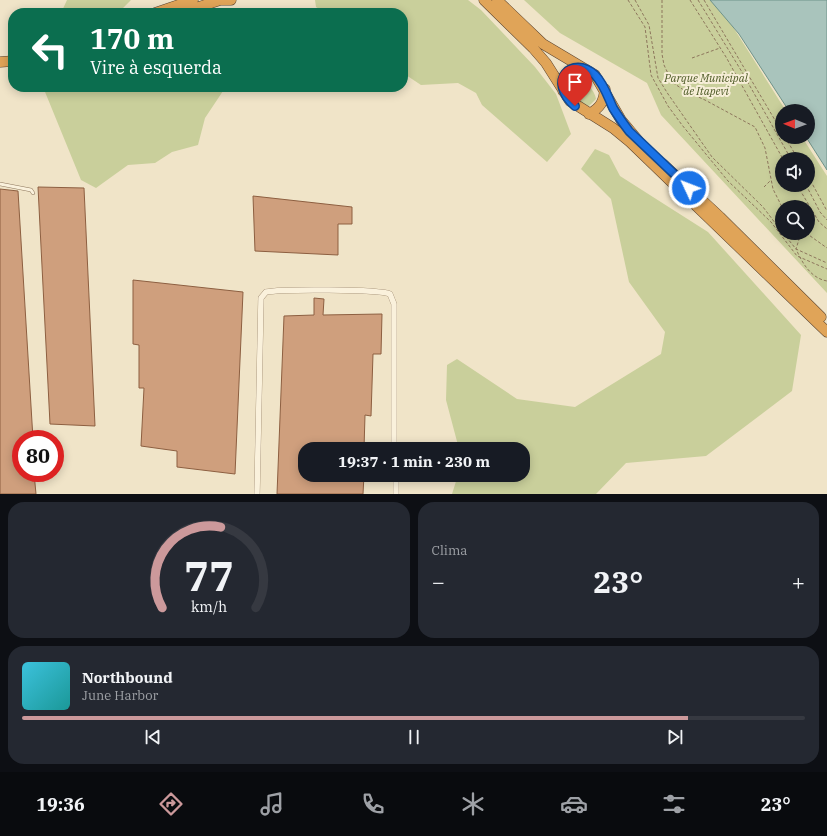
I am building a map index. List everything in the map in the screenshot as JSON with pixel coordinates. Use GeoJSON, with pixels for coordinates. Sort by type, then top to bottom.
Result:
{"type":"FeatureCollection","features":[{"type":"Feature","properties":{"kind":"highway"},"geometry":{"type":"LineString","coordinates":[[170,8],[193,0]]}},
{"type":"Feature","properties":{"kind":"highway"},"geometry":{"type":"LineString","coordinates":[[196,8],[219,0],[232,0]]}},
{"type":"Feature","properties":{"kind":"highway"},"geometry":{"type":"LineString","coordinates":[[484,0],[533,48],[546,63],[563,93],[575,106],[613,128],[630,142],[827,332]]}},
{"type":"Feature","properties":{"kind":"highway"},"geometry":{"type":"LineString","coordinates":[[497,0],[536,38],[595,75],[605,89],[621,120],[637,139],[720,217],[827,323]]}},
{"type":"Feature","properties":{"kind":"highway"},"geometry":{"type":"LineString","coordinates":[[563,93],[563,77],[571,69],[581,67]]}},
{"type":"Feature","properties":{"kind":"highway"},"geometry":{"type":"LineString","coordinates":[[589,114],[596,111],[604,100],[605,89]]}},
{"type":"Feature","properties":{"kind":"street"},"geometry":{"type":"LineString","coordinates":[[257,494],[261,298],[266,292],[327,291],[379,292],[390,294],[394,304],[394,442]]}},
{"type":"Feature","properties":{"kind":"street"},"geometry":{"type":"LineString","coordinates":[[396,482],[396,494]]}},
{"type":"Feature","properties":{"kind":"lane"},"geometry":{"type":"LineString","coordinates":[[0,184],[26,188],[31,190],[33,193]]}},
{"type":"Feature","properties":{"kind":"path"},"geometry":{"type":"LineString","coordinates":[[628,0],[645,27],[651,75],[668,106],[713,165],[742,196],[767,218],[785,243],[800,257],[827,269]]}},
{"type":"Feature","properties":{"kind":"path"},"geometry":{"type":"LineString","coordinates":[[635,0],[649,25],[658,78],[668,94],[712,157],[763,207],[775,223]]}},
{"type":"Feature","properties":{"kind":"path"},"geometry":{"type":"LineString","coordinates":[[662,0],[662,54],[664,65],[672,82],[685,91],[755,127],[766,148],[773,189],[778,200]]}},
{"type":"Feature","properties":{"kind":"path"},"geometry":{"type":"LineString","coordinates":[[690,0],[720,48],[779,152]]}},
{"type":"Feature","properties":{"kind":"path"},"geometry":{"type":"LineString","coordinates":[[698,0],[742,72],[787,152]]}},
{"type":"Feature","properties":{"kind":"path"},"geometry":{"type":"LineString","coordinates":[[704,0],[775,120]]}},
{"type":"Feature","properties":{"kind":"path"},"geometry":{"type":"LineString","coordinates":[[692,58],[720,48]]}},
{"type":"Feature","properties":{"kind":"path"},"geometry":{"type":"LineString","coordinates":[[646,143],[663,157]]}},
{"type":"Feature","properties":{"kind":"path"},"geometry":{"type":"LineString","coordinates":[[764,187],[766,183],[771,180]]}},
{"type":"Feature","properties":{"kind":"path"},"geometry":{"type":"LineString","coordinates":[[815,189],[827,211]]}},
{"type":"Feature","properties":{"kind":"path"},"geometry":{"type":"LineString","coordinates":[[801,192],[819,222],[827,229]]}},
{"type":"Feature","properties":{"kind":"path"},"geometry":{"type":"LineString","coordinates":[[810,192],[820,212],[827,220]]}},
{"type":"Feature","properties":{"kind":"path"},"geometry":{"type":"LineString","coordinates":[[815,239],[827,248]]}},
{"type":"Feature","properties":{"kind":"path"},"geometry":{"type":"LineString","coordinates":[[789,240],[796,248],[805,266],[821,280],[827,281]]}},
{"type":"Feature","properties":{"kind":"path"},"geometry":{"type":"LineString","coordinates":[[796,248],[799,240]]}},
{"type":"Feature","properties":{"kind":"path"},"geometry":{"type":"LineString","coordinates":[[796,248],[827,263]]}},
{"type":"Feature","properties":{"kind":"green space"},"geometry":{"type":"Polygon","coordinates":[[[67,0],[131,0],[123,8],[63,8],[67,0]]]}},
{"type":"Feature","properties":{"kind":"green space"},"geometry":{"type":"Polygon","coordinates":[[[315,0],[468,0],[481,10],[535,67],[556,94],[571,134],[547,162],[482,105],[476,93],[458,83],[421,85],[408,76],[408,8],[316,7],[315,0]]]}},
{"type":"Feature","properties":{"kind":"green space","name":"Parque Municipal de Itapevi"},"geometry":{"type":"Polygon","coordinates":[[[524,0],[716,0],[782,104],[775,104],[775,144],[806,144],[812,152],[775,152],[775,192],[815,192],[815,157],[827,176],[827,293],[778,240],[815,240],[815,200],[775,200],[775,237],[661,115],[647,83],[560,33],[524,0]]]}},
{"type":"Feature","properties":{"kind":"green space"},"geometry":{"type":"Polygon","coordinates":[[[571,75],[583,81],[593,91],[596,99],[589,106],[577,100],[569,90],[566,82],[571,75]]]}},
{"type":"Feature","properties":{"kind":"green space"},"geometry":{"type":"Polygon","coordinates":[[[45,92],[222,92],[205,118],[198,145],[172,152],[155,163],[128,165],[96,188],[81,180],[45,92]]]}},
{"type":"Feature","properties":{"kind":"green space"},"geometry":{"type":"Polygon","coordinates":[[[595,149],[609,155],[620,176],[708,232],[801,335],[792,391],[706,456],[626,463],[596,494],[452,494],[456,482],[530,482],[530,442],[457,442],[446,400],[447,365],[457,359],[517,399],[575,407],[661,354],[665,332],[629,282],[611,199],[581,169],[595,149]]]}},
{"type":"Feature","properties":{"kind":"water"},"geometry":{"type":"Polygon","coordinates":[[[710,0],[827,0],[827,170],[810,144],[815,144],[815,104],[784,104],[739,34],[710,0]]]}},
{"type":"Feature","properties":{"kind":"building"},"geometry":{"type":"Polygon","coordinates":[[[38,187],[84,188],[95,426],[50,424],[38,187]]]}},
{"type":"Feature","properties":{"kind":"building"},"geometry":{"type":"Polygon","coordinates":[[[0,189],[18,191],[32,430],[12,430],[12,482],[35,482],[36,494],[0,494],[0,189]]]}},
{"type":"Feature","properties":{"kind":"building"},"geometry":{"type":"Polygon","coordinates":[[[253,196],[352,207],[352,224],[338,224],[338,255],[255,251],[253,196]]]}},
{"type":"Feature","properties":{"kind":"building"},"geometry":{"type":"Polygon","coordinates":[[[133,280],[243,292],[235,474],[177,467],[177,451],[141,446],[144,388],[139,388],[139,345],[133,344],[133,280]]]}},
{"type":"Feature","properties":{"kind":"building"},"geometry":{"type":"Polygon","coordinates":[[[314,298],[324,299],[323,315],[382,314],[381,354],[373,354],[371,416],[365,415],[364,442],[298,442],[298,482],[364,482],[363,494],[277,494],[284,316],[314,315],[314,298]]]}},
{"type":"Feature","properties":{"kind":"route"},"geometry":{"type":"LineString","coordinates":[[575,106],[563,93],[563,77],[566,72],[571,69],[581,67],[590,71],[600,80],[613,107],[629,131],[689,188]]}}]}
